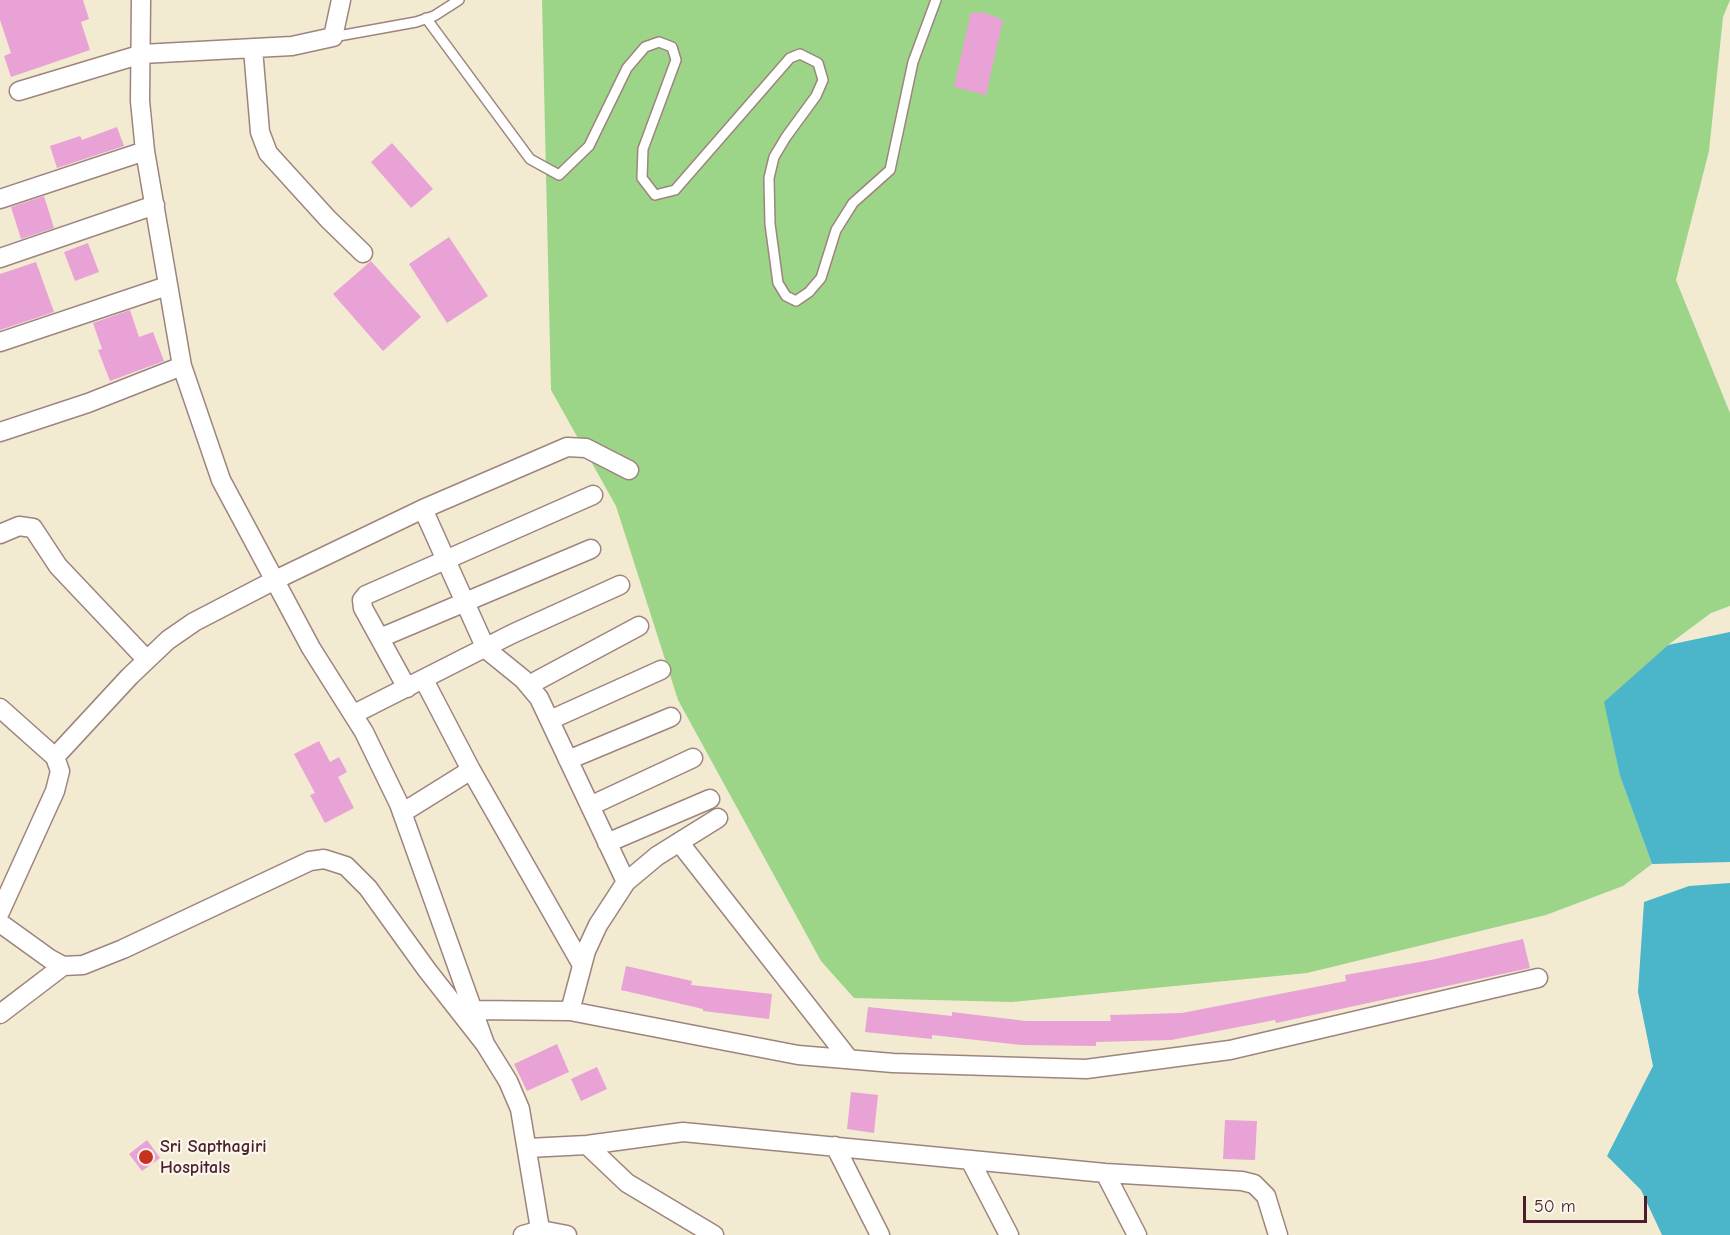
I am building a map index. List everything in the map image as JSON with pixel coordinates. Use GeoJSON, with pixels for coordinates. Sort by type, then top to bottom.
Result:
{"type":"FeatureCollection","features":[{"type":"Feature","properties":{"kind":"street"},"geometry":{"type":"LineString","coordinates":[[141,0],[140,101],[145,151],[166,286],[182,366],[221,480],[273,581],[311,648],[354,714],[402,813],[485,1044]]}},
{"type":"Feature","properties":{"kind":"street"},"geometry":{"type":"LineString","coordinates":[[19,91],[142,54],[292,46],[333,37],[341,0]]}},
{"type":"Feature","properties":{"kind":"street"},"geometry":{"type":"LineString","coordinates":[[253,49],[260,132],[268,153],[328,219],[363,253]]}},
{"type":"Feature","properties":{"kind":"street"},"geometry":{"type":"LineString","coordinates":[[0,199],[145,151]]}},
{"type":"Feature","properties":{"kind":"street"},"geometry":{"type":"LineString","coordinates":[[0,258],[155,205]]}},
{"type":"Feature","properties":{"kind":"street"},"geometry":{"type":"LineString","coordinates":[[0,342],[166,286]]}},
{"type":"Feature","properties":{"kind":"street"},"geometry":{"type":"LineString","coordinates":[[0,432],[88,403],[182,366]]}},
{"type":"Feature","properties":{"kind":"street"},"geometry":{"type":"LineString","coordinates":[[55,757],[146,659],[168,640],[194,622],[273,581],[423,509],[573,446],[586,448],[629,470]]}},
{"type":"Feature","properties":{"kind":"street"},"geometry":{"type":"LineString","coordinates":[[407,688],[363,608],[362,600],[366,595],[593,495]]}},
{"type":"Feature","properties":{"kind":"street"},"geometry":{"type":"LineString","coordinates":[[423,509],[486,649],[529,685],[539,698],[626,882]]}},
{"type":"Feature","properties":{"kind":"street"},"geometry":{"type":"LineString","coordinates":[[0,534],[19,526],[33,528],[58,566],[146,659]]}},
{"type":"Feature","properties":{"kind":"street"},"geometry":{"type":"LineString","coordinates":[[380,638],[591,549]]}},
{"type":"Feature","properties":{"kind":"street"},"geometry":{"type":"LineString","coordinates":[[354,714],[620,585]]}},
{"type":"Feature","properties":{"kind":"street"},"geometry":{"type":"LineString","coordinates":[[529,685],[639,626]]}},
{"type":"Feature","properties":{"kind":"street"},"geometry":{"type":"LineString","coordinates":[[550,720],[661,670]]}},
{"type":"Feature","properties":{"kind":"street"},"geometry":{"type":"LineString","coordinates":[[424,680],[471,770],[582,965]]}},
{"type":"Feature","properties":{"kind":"street"},"geometry":{"type":"LineString","coordinates":[[0,708],[55,757],[60,771],[55,791],[0,912]]}},
{"type":"Feature","properties":{"kind":"street"},"geometry":{"type":"LineString","coordinates":[[568,760],[671,717]]}},
{"type":"Feature","properties":{"kind":"street"},"geometry":{"type":"LineString","coordinates":[[590,806],[693,758]]}},
{"type":"Feature","properties":{"kind":"street"},"geometry":{"type":"LineString","coordinates":[[402,813],[471,770]]}},
{"type":"Feature","properties":{"kind":"street"},"geometry":{"type":"LineString","coordinates":[[608,843],[710,799]]}},
{"type":"Feature","properties":{"kind":"street"},"geometry":{"type":"LineString","coordinates":[[570,1011],[582,965],[598,925],[626,882],[657,856],[718,818]]}},
{"type":"Feature","properties":{"kind":"street"},"geometry":{"type":"LineString","coordinates":[[679,842],[849,1059]]}},
{"type":"Feature","properties":{"kind":"street"},"geometry":{"type":"LineString","coordinates":[[0,1014],[63,966],[83,965],[123,949],[291,868],[324,859],[346,866],[358,877],[485,1044],[508,1081],[520,1109],[528,1148],[535,1233],[567,1235]]}},
{"type":"Feature","properties":{"kind":"street"},"geometry":{"type":"LineString","coordinates":[[0,923],[63,966]]}},
{"type":"Feature","properties":{"kind":"street"},"geometry":{"type":"LineString","coordinates":[[473,1010],[570,1011],[798,1055],[1056,1070],[1117,1067],[1230,1050],[1538,978]]}},
{"type":"Feature","properties":{"kind":"street"},"geometry":{"type":"LineString","coordinates":[[528,1148],[587,1145],[683,1132],[1105,1173],[1242,1181],[1254,1184],[1266,1196],[1278,1235]]}},
{"type":"Feature","properties":{"kind":"street"},"geometry":{"type":"LineString","coordinates":[[587,1145],[627,1183],[714,1235]]}},
{"type":"Feature","properties":{"kind":"street"},"geometry":{"type":"LineString","coordinates":[[835,1146],[880,1235]]}},
{"type":"Feature","properties":{"kind":"street"},"geometry":{"type":"LineString","coordinates":[[970,1160],[1009,1235]]}},
{"type":"Feature","properties":{"kind":"street"},"geometry":{"type":"LineString","coordinates":[[1105,1173],[1137,1235]]}},
{"type":"Feature","properties":{"kind":"lane"},"geometry":{"type":"LineString","coordinates":[[333,37],[388,29],[426,18],[459,0]]}},
{"type":"Feature","properties":{"kind":"lane"},"geometry":{"type":"LineString","coordinates":[[426,18],[530,159],[559,175],[589,146],[627,68],[645,47],[659,42],[672,47],[676,60],[643,150],[642,178],[656,195],[675,190],[790,58],[800,54],[818,63],[823,80],[816,96],[774,157],[768,177],[770,224],[778,283],[786,296],[796,301],[810,292],[820,278],[836,230],[853,203],[890,170],[913,62],[936,0]]}},
{"type":"Feature","properties":{"kind":"green space"},"geometry":{"type":"Polygon","coordinates":[[[542,0],[1730,0],[1723,17],[1709,151],[1676,280],[1730,413],[1730,606],[1711,613],[1668,645],[1605,702],[1620,776],[1652,864],[1623,886],[1546,915],[1307,973],[1012,1002],[854,998],[821,961],[678,700],[616,506],[551,390],[542,0]]]}},
{"type":"Feature","properties":{"kind":"water"},"geometry":{"type":"Polygon","coordinates":[[[1730,632],[1730,862],[1652,864],[1620,776],[1604,702],[1668,645],[1730,632]]]}},
{"type":"Feature","properties":{"kind":"water"},"geometry":{"type":"Polygon","coordinates":[[[1730,883],[1730,1235],[1662,1235],[1641,1190],[1607,1156],[1653,1066],[1638,992],[1644,902],[1689,886],[1730,883]]]}},
{"type":"Feature","properties":{"kind":"building"},"geometry":{"type":"Polygon","coordinates":[[[0,0],[83,0],[89,19],[81,22],[90,50],[11,77],[4,56],[11,53],[0,20],[0,0]]]}},
{"type":"Feature","properties":{"kind":"building"},"geometry":{"type":"Polygon","coordinates":[[[980,11],[1003,20],[986,95],[954,87],[971,12],[979,14],[980,11]]]}},
{"type":"Feature","properties":{"kind":"building"},"geometry":{"type":"Polygon","coordinates":[[[117,127],[124,146],[57,168],[50,146],[80,136],[82,140],[117,127]]]}},
{"type":"Feature","properties":{"kind":"building"},"geometry":{"type":"Polygon","coordinates":[[[392,143],[433,189],[411,208],[371,162],[392,143]]]}},
{"type":"Feature","properties":{"kind":"building"},"geometry":{"type":"Polygon","coordinates":[[[44,196],[54,228],[21,239],[11,207],[44,196]]]}},
{"type":"Feature","properties":{"kind":"building"},"geometry":{"type":"Polygon","coordinates":[[[449,237],[488,296],[447,323],[409,264],[449,237]]]}},
{"type":"Feature","properties":{"kind":"building"},"geometry":{"type":"Polygon","coordinates":[[[88,243],[99,272],[75,281],[64,252],[88,243]]]}},
{"type":"Feature","properties":{"kind":"building"},"geometry":{"type":"Polygon","coordinates":[[[371,261],[421,317],[383,351],[333,294],[371,261]]]}},
{"type":"Feature","properties":{"kind":"building"},"geometry":{"type":"Polygon","coordinates":[[[36,262],[54,312],[0,330],[0,274],[36,262]]]}},
{"type":"Feature","properties":{"kind":"building"},"geometry":{"type":"Polygon","coordinates":[[[130,310],[139,337],[153,332],[164,361],[110,381],[98,350],[102,349],[93,323],[130,310]]]}},
{"type":"Feature","properties":{"kind":"building"},"geometry":{"type":"Polygon","coordinates":[[[319,741],[330,762],[339,757],[347,772],[338,777],[354,808],[325,823],[310,795],[315,793],[294,754],[319,741]]]}},
{"type":"Feature","properties":{"kind":"building"},"geometry":{"type":"Polygon","coordinates":[[[1523,939],[1530,968],[1276,1023],[1275,1020],[1171,1040],[1096,1042],[1096,1046],[1021,1045],[932,1035],[932,1039],[865,1032],[868,1007],[952,1016],[952,1012],[1026,1021],[1111,1021],[1110,1015],[1182,1013],[1346,981],[1345,975],[1431,960],[1523,939]]]}},
{"type":"Feature","properties":{"kind":"building"},"geometry":{"type":"Polygon","coordinates":[[[626,966],[692,981],[691,985],[772,994],[769,1019],[703,1011],[703,1009],[621,990],[626,966]]]}},
{"type":"Feature","properties":{"kind":"building"},"geometry":{"type":"Polygon","coordinates":[[[557,1044],[569,1072],[527,1091],[514,1064],[557,1044]]]}},
{"type":"Feature","properties":{"kind":"building"},"geometry":{"type":"Polygon","coordinates":[[[597,1067],[607,1089],[581,1101],[571,1079],[597,1067]]]}},
{"type":"Feature","properties":{"kind":"building"},"geometry":{"type":"Polygon","coordinates":[[[851,1092],[878,1095],[874,1133],[847,1129],[851,1092]]]}},
{"type":"Feature","properties":{"kind":"building"},"geometry":{"type":"Polygon","coordinates":[[[1225,1120],[1257,1121],[1255,1160],[1223,1159],[1225,1120]]]}},
{"type":"Feature","properties":{"kind":"building"},"geometry":{"type":"Polygon","coordinates":[[[147,1140],[160,1158],[142,1171],[129,1154],[147,1140]]]}},
{"type":"Feature","properties":{"kind":"place","name":"Sri Sapthagiri Hospitals"},"geometry":{"type":"Point","coordinates":[146,1157]}}]}
